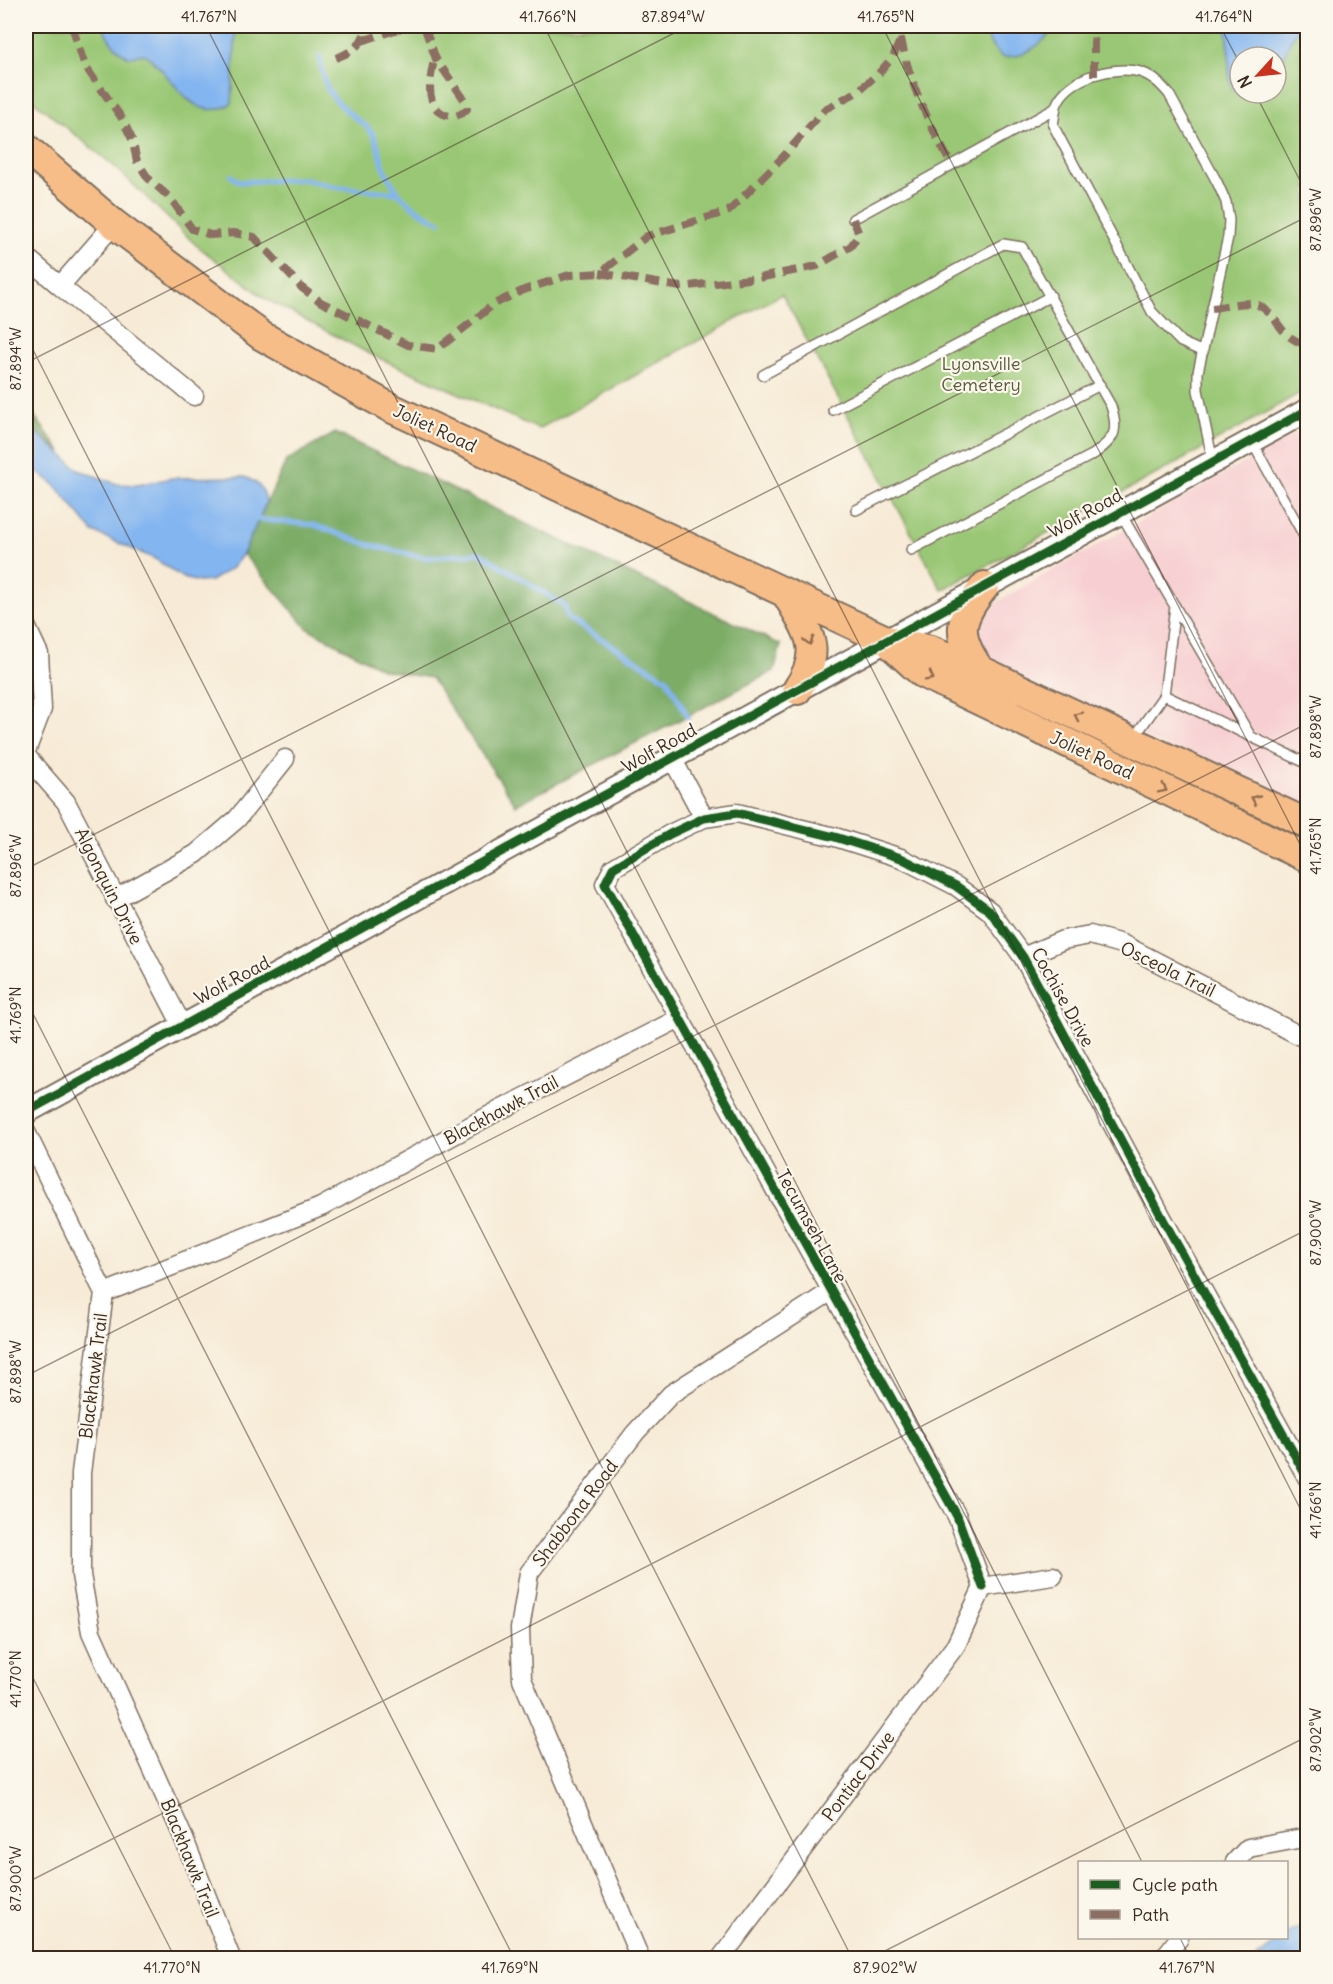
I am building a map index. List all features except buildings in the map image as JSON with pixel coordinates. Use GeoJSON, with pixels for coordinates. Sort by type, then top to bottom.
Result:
{"type":"FeatureCollection","features":[{"type":"Feature","properties":{"kind":"main road","name":"Joliet Road"},"geometry":{"type":"LineString","coordinates":[[26,148],[114,224],[262,336],[389,407],[886,640],[931,650],[980,670],[1308,824]]}},
{"type":"Feature","properties":{"kind":"main road"},"geometry":{"type":"LineString","coordinates":[[980,670],[965,646],[962,627],[967,609],[985,586]]}},
{"type":"Feature","properties":{"kind":"main road"},"geometry":{"type":"LineString","coordinates":[[786,593],[811,645],[813,661],[797,690]]}},
{"type":"Feature","properties":{"kind":"main road","name":"Joliet Road"},"geometry":{"type":"LineString","coordinates":[[886,640],[922,673],[1308,858]]}},
{"type":"Feature","properties":{"kind":"street"},"geometry":{"type":"LineString","coordinates":[[60,286],[114,224]]}},
{"type":"Feature","properties":{"kind":"street"},"geometry":{"type":"LineString","coordinates":[[26,259],[194,396]]}},
{"type":"Feature","properties":{"kind":"street","name":"Wolf Road"},"geometry":{"type":"LineString","coordinates":[[26,1112],[182,1025],[673,760],[886,640],[1308,410]]}},
{"type":"Feature","properties":{"kind":"street"},"geometry":{"type":"LineString","coordinates":[[26,626],[39,654],[42,709],[26,753]]}},
{"type":"Feature","properties":{"kind":"street","name":"Algonquin Drive"},"geometry":{"type":"LineString","coordinates":[[26,753],[66,802],[182,1025]]}},
{"type":"Feature","properties":{"kind":"street"},"geometry":{"type":"LineString","coordinates":[[115,899],[196,854],[237,819],[285,759]]}},
{"type":"Feature","properties":{"kind":"street"},"geometry":{"type":"LineString","coordinates":[[673,760],[704,818]]}},
{"type":"Feature","properties":{"kind":"street","name":"Cochise Drive"},"geometry":{"type":"LineString","coordinates":[[605,884],[613,868],[670,834],[704,818],[737,813],[836,837],[901,858],[956,886],[990,911],[1023,957],[1164,1221],[1308,1479]]}},
{"type":"Feature","properties":{"kind":"street","name":"Tecumseh Lane"},"geometry":{"type":"LineString","coordinates":[[605,884],[830,1292],[957,1516],[983,1587]]}},
{"type":"Feature","properties":{"kind":"street","name":"Osceola Trail"},"geometry":{"type":"LineString","coordinates":[[1023,957],[1063,940],[1090,935],[1122,944],[1308,1040]]}},
{"type":"Feature","properties":{"kind":"street","name":"Blackhawk Trail"},"geometry":{"type":"LineString","coordinates":[[231,1959],[184,1839],[91,1632],[81,1575],[81,1473],[104,1293],[321,1208],[496,1112],[678,1019]]}},
{"type":"Feature","properties":{"kind":"street"},"geometry":{"type":"LineString","coordinates":[[26,1132],[104,1293]]}},
{"type":"Feature","properties":{"kind":"street","name":"Shabbona Road"},"geometry":{"type":"LineString","coordinates":[[640,1959],[522,1679],[520,1629],[529,1573],[635,1433],[671,1394],[830,1292]]}},
{"type":"Feature","properties":{"kind":"street"},"geometry":{"type":"LineString","coordinates":[[983,1587],[1053,1576]]}},
{"type":"Feature","properties":{"kind":"street","name":"Pontiac Drive"},"geometry":{"type":"LineString","coordinates":[[721,1959],[956,1645],[983,1587]]}},
{"type":"Feature","properties":{"kind":"street"},"geometry":{"type":"LineString","coordinates":[[1237,1861],[1248,1848],[1308,1837]]}},
{"type":"Feature","properties":{"kind":"street"},"geometry":{"type":"LineString","coordinates":[[1164,1959],[1178,1939]]}},
{"type":"Feature","properties":{"kind":"lane"},"geometry":{"type":"LineString","coordinates":[[1203,352],[1181,342],[1152,312],[1053,125],[1056,108],[1067,92],[1077,85],[1112,70],[1129,70],[1146,74],[1169,94],[1226,202],[1229,220],[1228,237],[1203,352],[1198,372],[1198,390],[1213,462]]}},
{"type":"Feature","properties":{"kind":"lane"},"geometry":{"type":"LineString","coordinates":[[853,219],[1056,108]]}},
{"type":"Feature","properties":{"kind":"lane"},"geometry":{"type":"LineString","coordinates":[[763,375],[1003,243],[1022,247],[1100,385],[1116,420],[1112,439],[1105,446],[911,550]]}},
{"type":"Feature","properties":{"kind":"lane"},"geometry":{"type":"LineString","coordinates":[[833,410],[1051,296]]}},
{"type":"Feature","properties":{"kind":"lane"},"geometry":{"type":"LineString","coordinates":[[856,510],[1100,385]]}},
{"type":"Feature","properties":{"kind":"lane"},"geometry":{"type":"LineString","coordinates":[[1251,441],[1308,543]]}},
{"type":"Feature","properties":{"kind":"lane"},"geometry":{"type":"LineString","coordinates":[[1120,512],[1251,737]]}},
{"type":"Feature","properties":{"kind":"lane"},"geometry":{"type":"LineString","coordinates":[[1132,741],[1164,695],[1174,606]]}},
{"type":"Feature","properties":{"kind":"lane"},"geometry":{"type":"LineString","coordinates":[[1164,695],[1308,764]]}},
{"type":"Feature","properties":{"kind":"shaded area"},"geometry":{"type":"Polygon","coordinates":[[[1307,427],[1307,815],[1010,673],[973,644],[979,620],[1000,600],[1307,427]]]}},
{"type":"Feature","properties":{"kind":"green space","name":"Lyonsville Cemetery"},"geometry":{"type":"Polygon","coordinates":[[[26,26],[1307,26],[1307,389],[1184,459],[942,590],[782,294],[539,429],[370,354],[266,299],[196,245],[114,166],[26,95],[26,26]]]}},
{"type":"Feature","properties":{"kind":"green space"},"geometry":{"type":"Polygon","coordinates":[[[26,405],[62,453],[26,423],[26,405]]]}},
{"type":"Feature","properties":{"kind":"green space"},"geometry":{"type":"Polygon","coordinates":[[[335,433],[781,645],[774,671],[516,805],[431,678],[384,670],[307,628],[243,554],[286,461],[335,433]]]}},
{"type":"Feature","properties":{"kind":"water"},"geometry":{"type":"Polygon","coordinates":[[[103,26],[236,26],[232,103],[218,109],[206,109],[195,104],[145,54],[128,57],[119,50],[110,40],[103,26]]]}},
{"type":"Feature","properties":{"kind":"water"},"geometry":{"type":"Polygon","coordinates":[[[983,26],[1056,26],[1033,49],[1019,55],[1002,57],[991,45],[983,26]]]}},
{"type":"Feature","properties":{"kind":"water"},"geometry":{"type":"Polygon","coordinates":[[[1225,26],[1303,26],[1288,46],[1228,45],[1225,26]]]}},
{"type":"Feature","properties":{"kind":"water"},"geometry":{"type":"Polygon","coordinates":[[[26,423],[79,470],[117,484],[138,485],[172,478],[244,477],[253,481],[262,490],[266,503],[243,554],[232,568],[211,581],[199,582],[183,578],[155,559],[93,532],[56,486],[26,463],[26,423]]]}},
{"type":"Feature","properties":{"kind":"water"},"geometry":{"type":"Polygon","coordinates":[[[1307,1922],[1307,1958],[1256,1958],[1281,1939],[1288,1939],[1288,1933],[1307,1922]]]}},
{"type":"Feature","properties":{"kind":"waterway"},"geometry":{"type":"LineString","coordinates":[[320,56],[323,77],[329,92],[372,133],[392,184],[412,206],[440,222]]}},
{"type":"Feature","properties":{"kind":"waterway"},"geometry":{"type":"LineString","coordinates":[[231,176],[240,182],[304,179],[332,186],[397,193]]}},
{"type":"Feature","properties":{"kind":"waterway"},"geometry":{"type":"LineString","coordinates":[[255,519],[314,525],[366,544],[425,558],[480,553],[565,606],[567,618],[667,679],[688,717]]}},
{"type":"Feature","properties":{"kind":"marked path"},"geometry":{"type":"LineString","coordinates":[[72,26],[85,66],[121,117],[132,139],[137,161],[148,178],[171,199],[192,229],[211,235],[234,233],[254,237],[302,288],[321,302],[408,345],[438,349],[494,304],[524,290],[569,275],[600,273],[647,236],[729,211],[783,157],[825,109],[857,92],[878,74],[893,57],[901,38],[900,26]]}},
{"type":"Feature","properties":{"kind":"marked path"},"geometry":{"type":"LineString","coordinates":[[336,58],[356,46],[363,38],[367,26]]}},
{"type":"Feature","properties":{"kind":"marked path"},"geometry":{"type":"LineString","coordinates":[[391,27],[395,30],[410,26]]}},
{"type":"Feature","properties":{"kind":"marked path"},"geometry":{"type":"LineString","coordinates":[[424,26],[436,59],[466,102],[467,109],[458,115],[446,115],[438,111],[434,105],[430,89],[433,63],[435,56]]}},
{"type":"Feature","properties":{"kind":"marked path"},"geometry":{"type":"LineString","coordinates":[[1094,76],[1094,42],[1097,26]]}},
{"type":"Feature","properties":{"kind":"marked path"},"geometry":{"type":"LineString","coordinates":[[362,41],[395,30]]}},
{"type":"Feature","properties":{"kind":"marked path"},"geometry":{"type":"LineString","coordinates":[[901,38],[909,71],[921,103],[951,164]]}},
{"type":"Feature","properties":{"kind":"marked path"},"geometry":{"type":"LineString","coordinates":[[600,273],[680,287],[759,278],[817,266],[851,246],[859,234],[853,219]]}},
{"type":"Feature","properties":{"kind":"marked path"},"geometry":{"type":"LineString","coordinates":[[1212,308],[1243,303],[1255,304],[1267,311],[1291,338],[1308,345]]}},
{"type":"Feature","properties":{"kind":"cycle path"},"geometry":{"type":"LineString","coordinates":[[26,1112],[1308,410]]}},
{"type":"Feature","properties":{"kind":"cycle path"},"geometry":{"type":"LineString","coordinates":[[983,1587],[957,1516],[605,884],[613,868],[670,834],[704,818],[737,813],[835,837],[901,858],[956,886],[990,911],[1023,957],[1164,1221],[1308,1479]]}}]}
